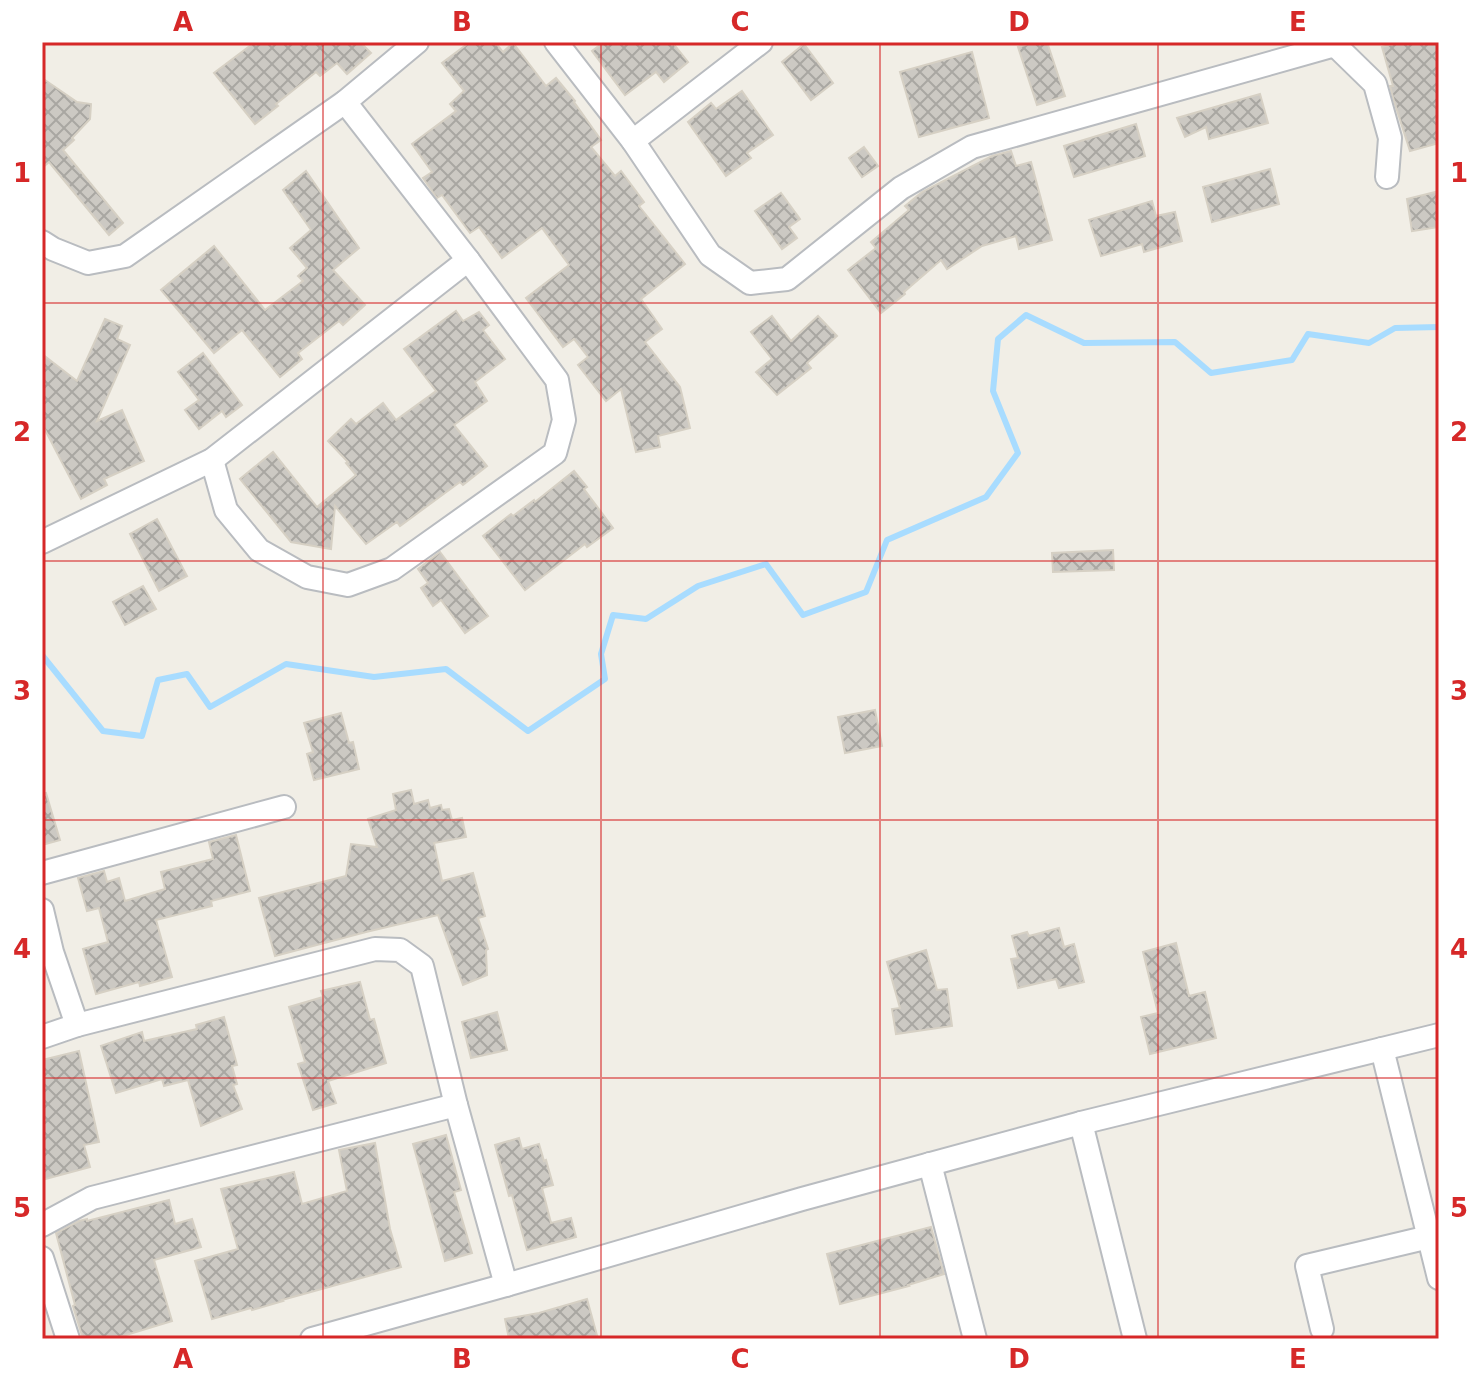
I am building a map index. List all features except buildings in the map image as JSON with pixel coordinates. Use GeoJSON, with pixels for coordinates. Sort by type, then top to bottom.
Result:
{"type":"FeatureCollection","features":[{"type":"Feature","properties":{"kind":"street"},"geometry":{"type":"LineString","coordinates":[[42,242],[88,263],[125,256],[345,102],[417,42]]}},
{"type":"Feature","properties":{"kind":"street"},"geometry":{"type":"LineString","coordinates":[[556,42],[633,141],[710,255],[750,283],[787,279],[901,188],[972,147],[1335,43],[1375,84],[1390,138],[1387,177]]}},
{"type":"Feature","properties":{"kind":"street"},"geometry":{"type":"LineString","coordinates":[[633,141],[761,42]]}},
{"type":"Feature","properties":{"kind":"street"},"geometry":{"type":"LineString","coordinates":[[212,460],[226,510],[259,550],[307,577],[348,585],[392,569],[555,453],[564,420],[557,380],[345,102]]}},
{"type":"Feature","properties":{"kind":"street"},"geometry":{"type":"LineString","coordinates":[[42,542],[212,460],[468,260]]}},
{"type":"Feature","properties":{"kind":"street"},"geometry":{"type":"LineString","coordinates":[[42,873],[284,807]]}},
{"type":"Feature","properties":{"kind":"street"},"geometry":{"type":"LineString","coordinates":[[42,910],[52,952],[77,1025]]}},
{"type":"Feature","properties":{"kind":"street"},"geometry":{"type":"LineString","coordinates":[[42,1037],[77,1025],[375,949],[400,950],[422,966],[456,1105],[506,1285]]}},
{"type":"Feature","properties":{"kind":"street"},"geometry":{"type":"LineString","coordinates":[[325,1337],[788,1203],[1081,1123],[1439,1035]]}},
{"type":"Feature","properties":{"kind":"street"},"geometry":{"type":"LineString","coordinates":[[1382,1049],[1439,1278]]}},
{"type":"Feature","properties":{"kind":"street"},"geometry":{"type":"LineString","coordinates":[[42,1225],[92,1198],[456,1105]]}},
{"type":"Feature","properties":{"kind":"street"},"geometry":{"type":"LineString","coordinates":[[1081,1123],[1135,1339]]}},
{"type":"Feature","properties":{"kind":"street"},"geometry":{"type":"LineString","coordinates":[[930,1164],[975,1339]]}},
{"type":"Feature","properties":{"kind":"street"},"geometry":{"type":"LineString","coordinates":[[1322,1329],[1307,1266],[1429,1237]]}},
{"type":"Feature","properties":{"kind":"street"},"geometry":{"type":"LineString","coordinates":[[42,1258],[68,1339]]}},
{"type":"Feature","properties":{"kind":"waterway"},"geometry":{"type":"LineString","coordinates":[[42,655],[103,731],[142,736],[158,680],[187,674],[210,707],[286,664],[374,677],[446,669],[528,731],[605,679],[601,654],[613,615],[646,619],[698,586],[766,564],[803,615],[866,592],[887,540],[986,497],[1018,453],[993,391],[998,339],[1026,315],[1084,343],[1175,342],[1211,373],[1292,360],[1308,334],[1369,343],[1395,328],[1439,327]]}}]}
